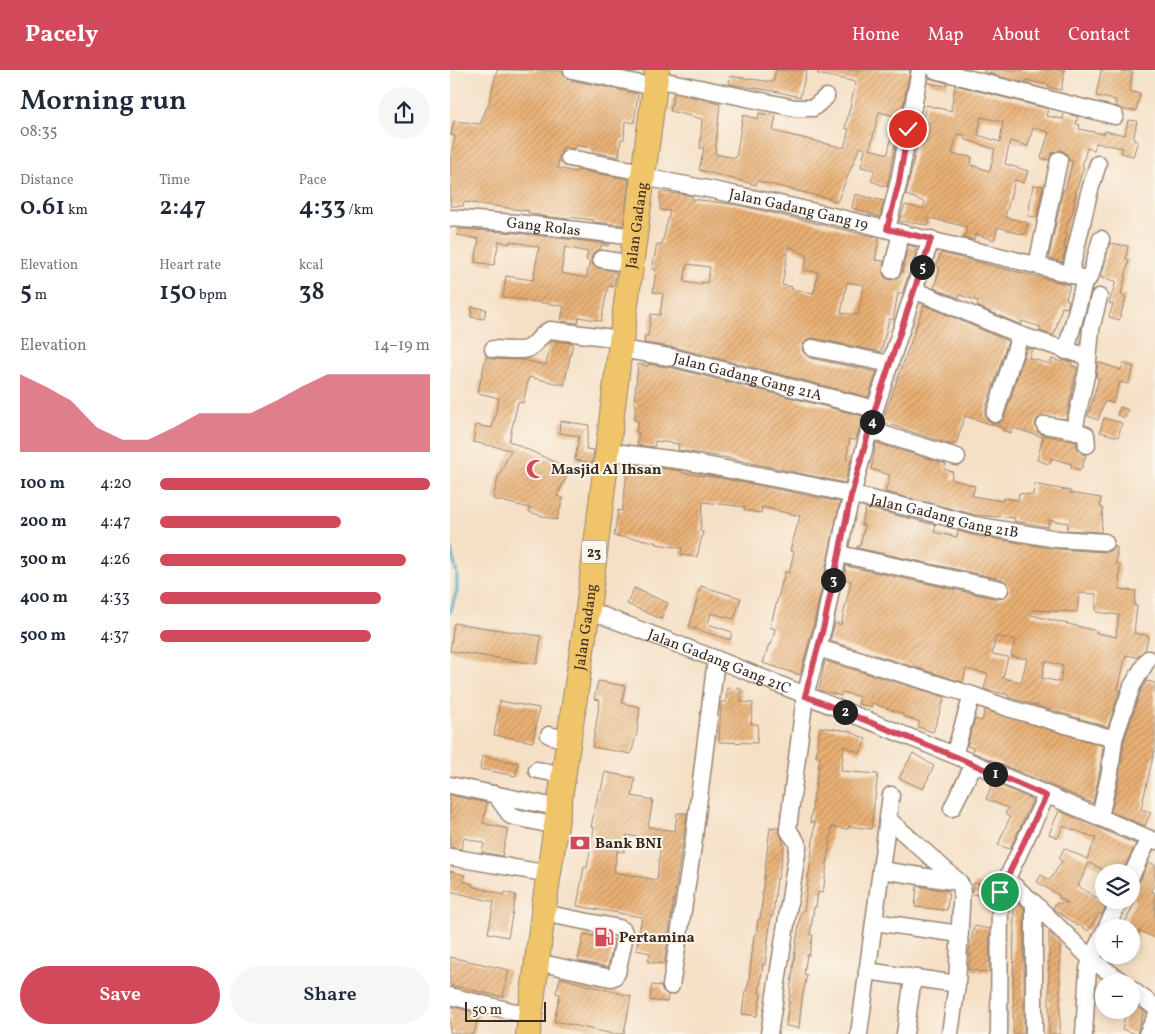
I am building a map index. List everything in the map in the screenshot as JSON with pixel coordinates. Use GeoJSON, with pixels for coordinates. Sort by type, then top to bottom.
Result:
{"type":"FeatureCollection","features":[{"type":"Feature","properties":{"kind":"highway","name":"Jalan Gadang"},"geometry":{"type":"LineString","coordinates":[[529,1025],[543,913],[564,775],[559,738],[588,610],[656,79]]}},
{"type":"Feature","properties":{"kind":"street"},"geometry":{"type":"LineString","coordinates":[[572,70],[656,79],[794,108],[813,108],[826,97]]}},
{"type":"Feature","properties":{"kind":"street"},"geometry":{"type":"LineString","coordinates":[[892,270],[899,182],[920,70]]}},
{"type":"Feature","properties":{"kind":"street"},"geometry":{"type":"LineString","coordinates":[[935,70],[1115,116]]}},
{"type":"Feature","properties":{"kind":"street","name":"Jalan Gadang Gang 19"},"geometry":{"type":"LineString","coordinates":[[569,158],[931,239],[1037,265],[1077,277]]}},
{"type":"Feature","properties":{"kind":"street"},"geometry":{"type":"LineString","coordinates":[[1037,265],[1059,160]]}},
{"type":"Feature","properties":{"kind":"street"},"geometry":{"type":"LineString","coordinates":[[1066,351],[1089,193],[1098,164]]}},
{"type":"Feature","properties":{"kind":"street","name":"Gang Rolas"},"geometry":{"type":"LineString","coordinates":[[450,218],[516,223],[636,237]]}},
{"type":"Feature","properties":{"kind":"street"},"geometry":{"type":"LineString","coordinates":[[768,1034],[798,847],[796,839],[788,828],[805,696],[818,648],[851,496],[869,430],[931,239]]}},
{"type":"Feature","properties":{"kind":"street"},"geometry":{"type":"LineString","coordinates":[[1077,277],[1088,279],[1101,239]]}},
{"type":"Feature","properties":{"kind":"street"},"geometry":{"type":"LineString","coordinates":[[601,259],[632,264]]}},
{"type":"Feature","properties":{"kind":"street"},"geometry":{"type":"LineString","coordinates":[[914,290],[1020,335],[1088,357]]}},
{"type":"Feature","properties":{"kind":"street"},"geometry":{"type":"LineString","coordinates":[[1074,430],[1087,371],[1093,317],[1098,297]]}},
{"type":"Feature","properties":{"kind":"street","name":"Jalan Gadang Gang 21A"},"geometry":{"type":"LineString","coordinates":[[493,349],[523,350],[529,348],[543,334],[550,330],[621,344],[875,409]]}},
{"type":"Feature","properties":{"kind":"street"},"geometry":{"type":"LineString","coordinates":[[995,414],[1020,335]]}},
{"type":"Feature","properties":{"kind":"street"},"geometry":{"type":"LineString","coordinates":[[812,348],[890,364]]}},
{"type":"Feature","properties":{"kind":"street"},"geometry":{"type":"LineString","coordinates":[[1045,425],[1074,430],[1086,435],[1087,445]]}},
{"type":"Feature","properties":{"kind":"street"},"geometry":{"type":"LineString","coordinates":[[869,430],[957,457]]}},
{"type":"Feature","properties":{"kind":"street","name":"Jalan Gadang Gang 21B"},"geometry":{"type":"LineString","coordinates":[[607,451],[724,468],[894,504],[974,525],[1057,539],[1105,542]]}},
{"type":"Feature","properties":{"kind":"street"},"geometry":{"type":"LineString","coordinates":[[839,554],[1000,589]]}},
{"type":"Feature","properties":{"kind":"street","name":"Jalan Gadang Gang 21C"},"geometry":{"type":"LineString","coordinates":[[588,610],[716,659],[974,764],[1152,840]]}},
{"type":"Feature","properties":{"kind":"street"},"geometry":{"type":"LineString","coordinates":[[818,648],[972,694],[1008,708],[1114,739]]}},
{"type":"Feature","properties":{"kind":"street"},"geometry":{"type":"LineString","coordinates":[[671,986],[693,846],[716,659]]}},
{"type":"Feature","properties":{"kind":"street"},"geometry":{"type":"LineString","coordinates":[[1100,817],[1110,772],[1114,739],[1132,686],[1148,659]]}},
{"type":"Feature","properties":{"kind":"street"},"geometry":{"type":"LineString","coordinates":[[954,756],[972,694]]}},
{"type":"Feature","properties":{"kind":"street"},"geometry":{"type":"LineString","coordinates":[[952,808],[974,764]]}},
{"type":"Feature","properties":{"kind":"street"},"geometry":{"type":"LineString","coordinates":[[537,770],[564,775]]}},
{"type":"Feature","properties":{"kind":"street"},"geometry":{"type":"LineString","coordinates":[[450,785],[495,794],[558,817]]}},
{"type":"Feature","properties":{"kind":"street"},"geometry":{"type":"LineString","coordinates":[[859,1034],[892,795]]}},
{"type":"Feature","properties":{"kind":"street"},"geometry":{"type":"LineString","coordinates":[[999,1034],[1000,892],[1046,796]]}},
{"type":"Feature","properties":{"kind":"street"},"geometry":{"type":"LineString","coordinates":[[888,819],[962,887],[957,984],[950,1034]]}},
{"type":"Feature","properties":{"kind":"street"},"geometry":{"type":"LineString","coordinates":[[1138,864],[1152,840]]}},
{"type":"Feature","properties":{"kind":"street"},"geometry":{"type":"LineString","coordinates":[[450,857],[550,874]]}},
{"type":"Feature","properties":{"kind":"street"},"geometry":{"type":"LineString","coordinates":[[881,870],[958,882]]}},
{"type":"Feature","properties":{"kind":"street"},"geometry":{"type":"LineString","coordinates":[[1006,879],[1034,903],[1091,959],[1111,974]]}},
{"type":"Feature","properties":{"kind":"street"},"geometry":{"type":"LineString","coordinates":[[1034,903],[1034,1034]]}},
{"type":"Feature","properties":{"kind":"street"},"geometry":{"type":"LineString","coordinates":[[538,962],[611,978],[617,972],[625,935],[623,930],[619,928],[543,913]]}},
{"type":"Feature","properties":{"kind":"street"},"geometry":{"type":"LineString","coordinates":[[874,922],[960,934]]}},
{"type":"Feature","properties":{"kind":"street"},"geometry":{"type":"LineString","coordinates":[[1084,1034],[1088,969],[1095,951]]}},
{"type":"Feature","properties":{"kind":"street"},"geometry":{"type":"LineString","coordinates":[[867,971],[957,984]]}},
{"type":"Feature","properties":{"kind":"street"},"geometry":{"type":"LineString","coordinates":[[905,1034],[913,978]]}},
{"type":"Feature","properties":{"kind":"street"},"geometry":{"type":"LineString","coordinates":[[1140,995],[1155,1006]]}},
{"type":"Feature","properties":{"kind":"street"},"geometry":{"type":"LineString","coordinates":[[450,996],[529,1025]]}},
{"type":"Feature","properties":{"kind":"street"},"geometry":{"type":"LineString","coordinates":[[1147,1034],[1155,1018]]}},
{"type":"Feature","properties":{"kind":"building"},"geometry":{"type":"Polygon","coordinates":[[[497,70],[562,71],[565,77],[570,80],[638,94],[634,123],[625,121],[624,139],[621,139],[619,157],[593,152],[594,148],[575,145],[574,149],[564,147],[559,157],[558,168],[629,179],[623,225],[593,222],[593,220],[570,217],[569,219],[542,216],[528,213],[529,211],[464,202],[463,206],[450,206],[450,160],[455,136],[451,135],[454,121],[480,124],[489,102],[497,70]]]}},
{"type":"Feature","properties":{"kind":"building"},"geometry":{"type":"Polygon","coordinates":[[[776,70],[807,70],[800,97],[729,84],[730,76],[773,82],[776,70]]]}},
{"type":"Feature","properties":{"kind":"building"},"geometry":{"type":"Polygon","coordinates":[[[819,70],[910,70],[887,187],[871,181],[875,170],[861,167],[865,149],[860,147],[837,202],[757,181],[756,185],[699,170],[704,148],[700,148],[702,119],[670,111],[674,93],[720,103],[715,154],[736,158],[743,115],[758,119],[759,113],[776,116],[773,131],[844,148],[849,129],[845,128],[856,82],[818,74],[819,70]],[[879,112],[870,149],[888,154],[895,116],[879,112]]]}},
{"type":"Feature","properties":{"kind":"building"},"geometry":{"type":"Polygon","coordinates":[[[984,70],[1065,70],[1061,90],[1048,87],[1049,85],[1026,80],[1025,83],[984,72],[984,70]]]}},
{"type":"Feature","properties":{"kind":"building"},"geometry":{"type":"Polygon","coordinates":[[[1101,70],[1132,72],[1130,91],[1140,94],[1136,111],[1123,110],[1116,106],[1116,100],[1096,96],[1101,70]]]}},
{"type":"Feature","properties":{"kind":"building"},"geometry":{"type":"Polygon","coordinates":[[[929,78],[947,83],[947,86],[928,83],[929,78]]]}},
{"type":"Feature","properties":{"kind":"building"},"geometry":{"type":"Polygon","coordinates":[[[955,85],[1048,109],[1046,116],[1063,119],[1064,113],[1078,117],[1076,124],[1080,125],[1079,129],[1104,134],[1105,131],[1125,135],[1128,120],[1137,121],[1133,140],[1138,141],[1133,156],[1121,153],[1123,148],[1096,143],[1094,150],[1087,148],[1073,211],[1064,233],[1067,233],[1064,248],[1066,248],[1062,262],[1049,256],[1063,190],[1065,190],[1073,161],[1069,160],[1066,153],[1061,150],[1052,153],[1049,160],[1041,158],[1049,132],[1033,128],[1028,146],[1010,141],[1005,164],[1028,171],[1024,183],[1015,180],[1005,217],[1028,223],[1024,235],[998,227],[994,240],[975,234],[974,240],[964,238],[967,227],[929,218],[928,225],[899,221],[905,205],[923,209],[925,202],[906,195],[926,105],[951,111],[955,85]],[[981,117],[978,135],[1000,142],[1003,122],[981,117]],[[957,134],[952,154],[972,157],[971,165],[990,171],[995,149],[964,139],[965,135],[957,134]]]}},
{"type":"Feature","properties":{"kind":"building"},"geometry":{"type":"Polygon","coordinates":[[[1033,185],[1043,186],[1037,217],[1028,216],[1033,185]]]}},
{"type":"Feature","properties":{"kind":"building"},"geometry":{"type":"Polygon","coordinates":[[[660,192],[681,194],[692,196],[692,199],[738,205],[879,238],[875,260],[884,261],[883,273],[885,278],[890,280],[895,279],[902,273],[908,245],[916,247],[902,294],[898,293],[893,320],[889,319],[881,352],[814,338],[808,339],[802,346],[803,352],[810,358],[877,372],[868,397],[677,348],[644,343],[645,335],[648,336],[651,314],[660,315],[663,294],[653,292],[656,269],[652,269],[657,244],[662,244],[670,211],[660,210],[660,192]],[[789,246],[782,285],[792,287],[791,289],[814,293],[818,272],[804,270],[807,255],[789,246]],[[687,264],[684,282],[701,285],[701,282],[707,283],[710,267],[687,264]],[[847,282],[841,313],[858,315],[864,285],[847,282]]]}},
{"type":"Feature","properties":{"kind":"building"},"geometry":{"type":"Polygon","coordinates":[[[855,194],[884,201],[880,217],[852,208],[855,194]]]}},
{"type":"Feature","properties":{"kind":"building"},"geometry":{"type":"Polygon","coordinates":[[[458,229],[516,233],[609,244],[608,246],[601,245],[600,249],[594,252],[591,258],[595,267],[616,272],[614,287],[608,286],[601,321],[579,317],[578,323],[561,321],[564,306],[503,297],[506,276],[533,280],[539,247],[510,241],[510,244],[499,241],[494,265],[475,262],[479,239],[457,235],[458,229]],[[565,247],[561,273],[586,278],[590,261],[586,260],[588,252],[565,247]]]}},
{"type":"Feature","properties":{"kind":"building"},"geometry":{"type":"Polygon","coordinates":[[[1110,243],[1128,246],[1126,259],[1129,260],[1121,295],[1126,297],[1119,320],[1109,317],[1113,304],[1109,303],[1116,281],[1101,278],[1110,243]]]}},
{"type":"Feature","properties":{"kind":"building"},"geometry":{"type":"Polygon","coordinates":[[[941,253],[1070,285],[1066,299],[1069,300],[1067,308],[1062,307],[1054,335],[1040,331],[1041,327],[1022,321],[1021,325],[977,306],[978,301],[960,295],[959,298],[934,288],[940,268],[936,266],[941,253]]]}},
{"type":"Feature","properties":{"kind":"building"},"geometry":{"type":"Polygon","coordinates":[[[924,305],[1008,341],[985,411],[985,417],[992,423],[998,424],[1005,417],[1026,348],[1032,349],[1029,358],[1050,364],[1052,359],[1062,362],[1063,360],[1072,362],[1071,366],[1077,367],[1066,419],[1042,416],[1037,419],[1035,424],[1038,432],[1043,435],[1077,442],[1076,447],[1082,454],[1086,455],[1081,470],[1071,467],[1072,464],[1051,458],[1049,464],[1037,460],[1043,437],[1013,428],[1011,433],[1002,430],[1003,428],[965,416],[956,444],[952,443],[952,445],[882,422],[924,305]]]}},
{"type":"Feature","properties":{"kind":"building"},"geometry":{"type":"Polygon","coordinates":[[[472,307],[486,309],[484,319],[471,317],[472,307]]]}},
{"type":"Feature","properties":{"kind":"building"},"geometry":{"type":"Polygon","coordinates":[[[551,341],[573,343],[564,385],[529,377],[523,403],[518,402],[509,441],[570,469],[557,496],[563,498],[557,520],[529,512],[530,508],[493,499],[498,478],[511,450],[473,442],[476,425],[492,428],[499,398],[478,393],[486,356],[493,359],[523,360],[546,365],[551,341]]]}},
{"type":"Feature","properties":{"kind":"building"},"geometry":{"type":"Polygon","coordinates":[[[1098,362],[1121,370],[1123,363],[1134,367],[1128,384],[1120,382],[1113,403],[1105,401],[1098,420],[1088,416],[1099,378],[1096,377],[1098,362]]]}},
{"type":"Feature","properties":{"kind":"building"},"geometry":{"type":"Polygon","coordinates":[[[638,364],[673,368],[863,416],[856,440],[850,439],[846,459],[851,460],[845,483],[728,458],[678,450],[679,444],[655,441],[654,447],[637,445],[639,433],[636,433],[638,421],[634,420],[636,404],[634,403],[638,364]]]}},
{"type":"Feature","properties":{"kind":"building"},"geometry":{"type":"Polygon","coordinates":[[[1120,407],[1128,410],[1125,418],[1117,415],[1120,407]]]}},
{"type":"Feature","properties":{"kind":"building"},"geometry":{"type":"Polygon","coordinates":[[[1104,418],[1122,423],[1118,437],[1100,432],[1104,418]]]}},
{"type":"Feature","properties":{"kind":"building"},"geometry":{"type":"Polygon","coordinates":[[[560,421],[589,425],[586,449],[594,450],[592,463],[575,460],[579,436],[559,433],[560,421]]]}},
{"type":"Feature","properties":{"kind":"building"},"geometry":{"type":"Polygon","coordinates":[[[876,443],[946,464],[944,469],[953,472],[951,479],[975,486],[972,496],[1003,501],[1003,498],[1018,500],[1019,493],[1033,495],[1034,484],[1101,498],[1100,507],[1103,508],[1101,532],[1067,530],[1068,523],[1049,520],[1048,527],[1014,521],[1015,518],[976,515],[885,492],[890,475],[871,469],[876,443]]]}},
{"type":"Feature","properties":{"kind":"building"},"geometry":{"type":"Polygon","coordinates":[[[628,465],[721,478],[840,502],[814,623],[800,675],[763,663],[769,644],[771,645],[775,629],[770,627],[785,572],[789,573],[794,552],[790,551],[800,516],[762,507],[761,513],[744,510],[745,507],[703,502],[700,531],[703,532],[697,557],[681,555],[682,548],[657,544],[646,540],[614,536],[618,510],[622,511],[628,465]]]}},
{"type":"Feature","properties":{"kind":"building"},"geometry":{"type":"Polygon","coordinates":[[[866,508],[936,525],[934,532],[957,537],[958,531],[1056,549],[1104,552],[1117,547],[1116,564],[1120,564],[1119,589],[1136,591],[1134,605],[1137,606],[1134,633],[1149,636],[1145,650],[1137,657],[1126,655],[1118,690],[1120,690],[1108,727],[1011,698],[1008,697],[1009,695],[984,689],[988,674],[966,669],[963,682],[830,641],[835,623],[841,625],[851,581],[844,579],[846,566],[998,599],[1003,598],[1010,592],[1009,586],[1002,579],[857,548],[857,546],[860,546],[865,525],[861,525],[866,508]],[[1079,593],[1077,612],[1032,610],[1031,615],[1116,637],[1119,615],[1096,612],[1096,594],[1079,593]],[[996,636],[992,654],[1008,657],[1003,678],[1021,682],[1027,659],[1011,656],[1015,640],[996,636]],[[1045,661],[1042,678],[1060,682],[1063,666],[1045,661]]]}},
{"type":"Feature","properties":{"kind":"building"},"geometry":{"type":"Polygon","coordinates":[[[701,586],[741,598],[734,619],[711,613],[708,624],[732,632],[730,640],[689,627],[701,586]]]}},
{"type":"Feature","properties":{"kind":"building"},"geometry":{"type":"Polygon","coordinates":[[[634,588],[668,603],[661,619],[627,604],[634,588]]]}},
{"type":"Feature","properties":{"kind":"building"},"geometry":{"type":"Polygon","coordinates":[[[454,623],[541,636],[537,664],[450,651],[454,623]]]}},
{"type":"Feature","properties":{"kind":"building"},"geometry":{"type":"Polygon","coordinates":[[[825,661],[945,697],[933,732],[918,727],[920,722],[903,716],[903,714],[872,703],[871,707],[858,704],[860,697],[842,692],[841,696],[819,690],[825,661]]]}},
{"type":"Feature","properties":{"kind":"building"},"geometry":{"type":"Polygon","coordinates":[[[598,681],[625,686],[622,703],[640,707],[637,732],[631,754],[592,747],[600,700],[594,699],[598,681]]]}},
{"type":"Feature","properties":{"kind":"building"},"geometry":{"type":"Polygon","coordinates":[[[1147,681],[1155,683],[1155,748],[1141,809],[1151,812],[1145,826],[1111,812],[1120,774],[1124,741],[1141,690],[1147,681]]]}},
{"type":"Feature","properties":{"kind":"building"},"geometry":{"type":"Polygon","coordinates":[[[727,688],[741,689],[741,702],[753,703],[751,724],[758,724],[757,743],[719,742],[721,702],[726,702],[727,688]]]}},
{"type":"Feature","properties":{"kind":"building"},"geometry":{"type":"Polygon","coordinates":[[[500,701],[539,708],[533,742],[494,735],[500,701]]]}},
{"type":"Feature","properties":{"kind":"building"},"geometry":{"type":"Polygon","coordinates":[[[985,710],[1103,746],[1093,803],[972,752],[973,748],[967,746],[975,719],[982,721],[985,710]]]}},
{"type":"Feature","properties":{"kind":"building"},"geometry":{"type":"Polygon","coordinates":[[[820,727],[849,731],[866,739],[860,753],[844,746],[841,771],[878,774],[871,829],[849,826],[848,829],[832,827],[823,893],[818,892],[816,907],[814,907],[810,935],[813,935],[804,974],[807,975],[802,998],[799,1028],[786,1026],[796,944],[801,911],[804,911],[812,850],[815,823],[810,822],[820,757],[816,757],[820,727]]]}},
{"type":"Feature","properties":{"kind":"building"},"geometry":{"type":"Polygon","coordinates":[[[913,753],[934,766],[923,789],[899,778],[913,753]]]}},
{"type":"Feature","properties":{"kind":"building"},"geometry":{"type":"Polygon","coordinates":[[[482,756],[518,763],[516,776],[480,769],[482,756]]]}},
{"type":"Feature","properties":{"kind":"building"},"geometry":{"type":"Polygon","coordinates":[[[605,772],[635,778],[632,796],[653,800],[648,827],[675,831],[677,813],[687,813],[664,964],[648,962],[650,953],[636,950],[642,917],[577,906],[584,867],[587,868],[594,828],[591,827],[599,789],[601,790],[605,772]],[[627,835],[624,852],[617,851],[614,872],[657,880],[661,842],[627,835]]]}},
{"type":"Feature","properties":{"kind":"building"},"geometry":{"type":"Polygon","coordinates":[[[993,782],[1033,800],[1010,849],[998,845],[1010,817],[1005,814],[1008,808],[986,799],[993,782]]]}},
{"type":"Feature","properties":{"kind":"building"},"geometry":{"type":"Polygon","coordinates":[[[450,795],[487,803],[483,823],[508,829],[502,856],[482,852],[484,843],[464,838],[461,849],[450,847],[450,795]]]}},
{"type":"Feature","properties":{"kind":"building"},"geometry":{"type":"Polygon","coordinates":[[[1059,811],[1136,844],[1126,864],[1095,864],[1095,866],[1089,863],[1078,886],[1095,897],[1095,909],[1105,909],[1102,915],[1099,913],[1088,931],[1053,908],[1056,903],[1069,903],[1037,882],[1041,875],[1050,880],[1062,861],[1059,859],[1064,848],[1087,859],[1096,838],[1063,826],[1058,838],[1049,834],[1059,811]]]}},
{"type":"Feature","properties":{"kind":"building"},"geometry":{"type":"Polygon","coordinates":[[[770,827],[778,828],[784,847],[777,878],[765,965],[763,964],[757,1016],[742,1014],[745,991],[749,982],[754,935],[756,935],[758,919],[760,919],[770,827]]]}},
{"type":"Feature","properties":{"kind":"building"},"geometry":{"type":"Polygon","coordinates":[[[1149,862],[1155,865],[1155,883],[1151,891],[1155,893],[1155,938],[1140,931],[1140,919],[1127,919],[1132,909],[1140,909],[1140,881],[1149,862]]]}},
{"type":"Feature","properties":{"kind":"building"},"geometry":{"type":"Polygon","coordinates":[[[450,871],[465,875],[463,881],[472,884],[472,886],[504,895],[505,892],[516,895],[508,937],[488,933],[494,902],[450,891],[450,871]]]}},
{"type":"Feature","properties":{"kind":"building"},"geometry":{"type":"Polygon","coordinates":[[[974,883],[992,886],[990,897],[972,894],[974,883]]]}},
{"type":"Feature","properties":{"kind":"building"},"geometry":{"type":"Polygon","coordinates":[[[917,886],[949,891],[947,910],[915,907],[917,886]]]}},
{"type":"Feature","properties":{"kind":"building"},"geometry":{"type":"Polygon","coordinates":[[[1014,903],[1019,903],[1024,908],[1024,1034],[1013,1034],[1014,903]]]}},
{"type":"Feature","properties":{"kind":"building"},"geometry":{"type":"Polygon","coordinates":[[[974,926],[990,929],[989,973],[968,969],[974,926]]]}},
{"type":"Feature","properties":{"kind":"building"},"geometry":{"type":"Polygon","coordinates":[[[1049,932],[1060,943],[1060,1034],[1049,1034],[1049,932]]]}},
{"type":"Feature","properties":{"kind":"building"},"geometry":{"type":"Polygon","coordinates":[[[584,934],[614,940],[608,967],[578,961],[584,934]]]}},
{"type":"Feature","properties":{"kind":"building"},"geometry":{"type":"Polygon","coordinates":[[[450,957],[509,970],[503,997],[450,985],[450,957]]]}},
{"type":"Feature","properties":{"kind":"building"},"geometry":{"type":"Polygon","coordinates":[[[560,978],[631,996],[624,1034],[613,1034],[554,1021],[560,994],[556,993],[560,978]]]}},
{"type":"Feature","properties":{"kind":"building"},"geometry":{"type":"Polygon","coordinates":[[[652,985],[661,986],[662,990],[668,995],[667,1002],[650,1000],[652,985]]]}},
{"type":"Feature","properties":{"kind":"building"},"geometry":{"type":"Polygon","coordinates":[[[450,1006],[479,1014],[474,1034],[450,1032],[450,1006]]]}},
{"type":"Feature","properties":{"kind":"building"},"geometry":{"type":"Polygon","coordinates":[[[1140,1008],[1144,1011],[1137,1034],[1122,1029],[1125,1019],[1140,1019],[1140,1008]]]}},
{"type":"Feature","properties":{"kind":"waterway"},"geometry":{"type":"LineString","coordinates":[[450,546],[457,574],[457,590],[450,613]]}},
{"type":"Feature","properties":{"kind":"place","name":"Masjid Al Ihsan"},"geometry":{"type":"Point","coordinates":[536,469]}},
{"type":"Feature","properties":{"kind":"place","name":"Bank BNI"},"geometry":{"type":"Point","coordinates":[580,843]}},
{"type":"Feature","properties":{"kind":"place","name":"Pertamina"},"geometry":{"type":"Point","coordinates":[604,937]}},
{"type":"Feature","properties":{"kind":"route"},"geometry":{"type":"LineString","coordinates":[[908,129],[899,182],[887,229],[931,239],[875,409],[851,496],[824,625],[805,696],[954,756],[1046,796],[1000,892]]}}]}
